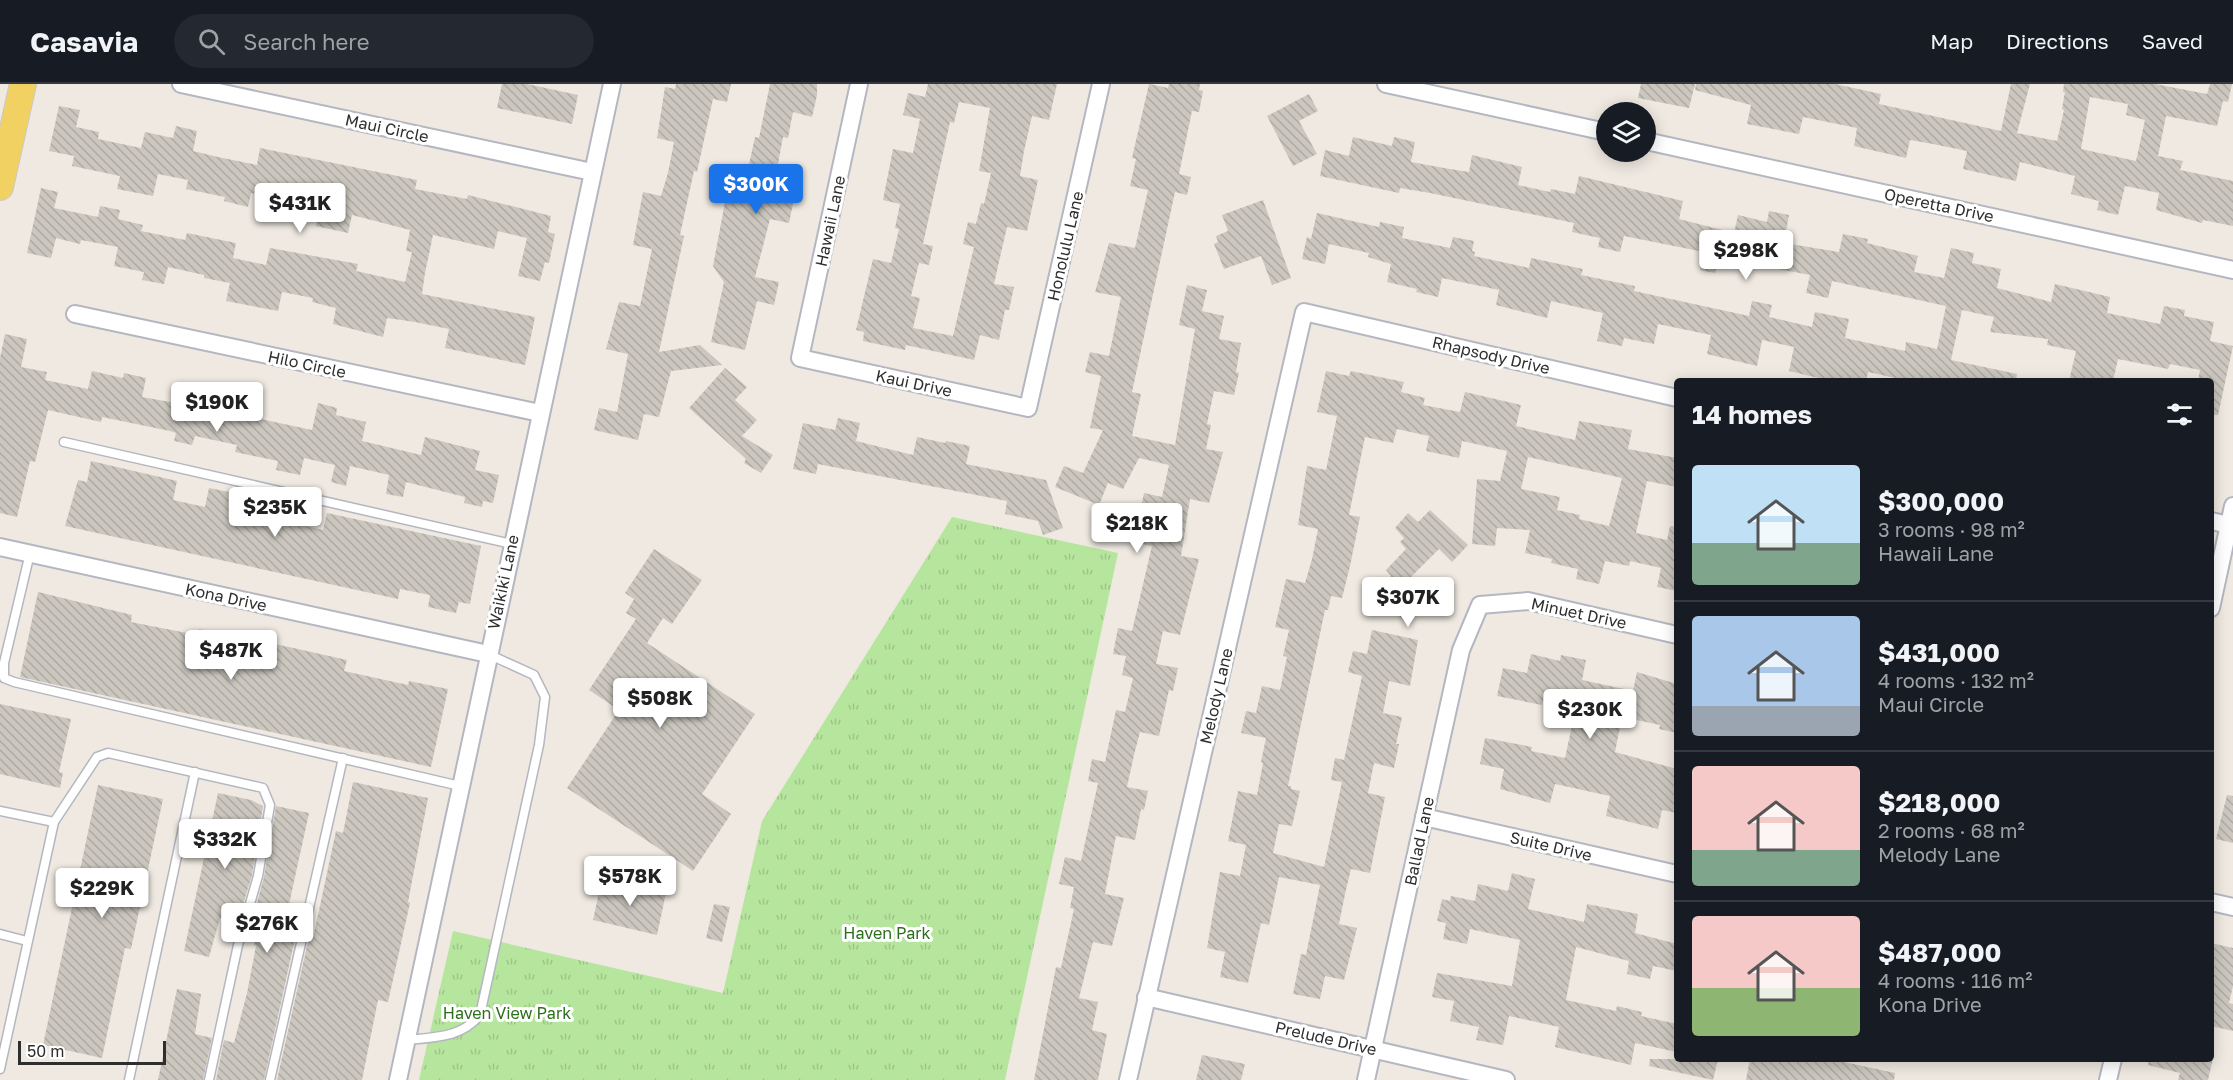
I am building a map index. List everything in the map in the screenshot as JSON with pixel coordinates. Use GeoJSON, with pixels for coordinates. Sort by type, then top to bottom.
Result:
{"type":"FeatureCollection","features":[{"type":"Feature","properties":{"kind":"main road"},"geometry":{"type":"LineString","coordinates":[[0,187],[4,152],[23,84]]}},
{"type":"Feature","properties":{"kind":"street","name":"Maui Circle"},"geometry":{"type":"LineString","coordinates":[[181,84],[592,172]]}},
{"type":"Feature","properties":{"kind":"street","name":"Waikiki Lane"},"geometry":{"type":"LineString","coordinates":[[398,1080],[612,84]]}},
{"type":"Feature","properties":{"kind":"street","name":"Hawaii Lane"},"geometry":{"type":"LineString","coordinates":[[800,358],[859,84]]}},
{"type":"Feature","properties":{"kind":"street","name":"Honolulu Lane"},"geometry":{"type":"LineString","coordinates":[[1028,408],[1101,84]]}},
{"type":"Feature","properties":{"kind":"street"},"geometry":{"type":"LineString","coordinates":[[1386,84],[1596,130]]}},
{"type":"Feature","properties":{"kind":"street","name":"Operetta Drive"},"geometry":{"type":"LineString","coordinates":[[1656,143],[2233,270]]}},
{"type":"Feature","properties":{"kind":"street","name":"Rhapsody Drive"},"geometry":{"type":"LineString","coordinates":[[1304,312],[1674,397]]}},
{"type":"Feature","properties":{"kind":"street","name":"Melody Lane"},"geometry":{"type":"LineString","coordinates":[[1128,1080],[1304,312]]}},
{"type":"Feature","properties":{"kind":"street","name":"Hilo Circle"},"geometry":{"type":"LineString","coordinates":[[75,314],[540,413]]}},
{"type":"Feature","properties":{"kind":"street","name":"Kaui Drive"},"geometry":{"type":"LineString","coordinates":[[800,358],[1028,408]]}},
{"type":"Feature","properties":{"kind":"street"},"geometry":{"type":"LineString","coordinates":[[2214,594],[2233,506]]}},
{"type":"Feature","properties":{"kind":"street"},"geometry":{"type":"LineString","coordinates":[[2214,522],[2229,525]]}},
{"type":"Feature","properties":{"kind":"street","name":"Kona Drive"},"geometry":{"type":"LineString","coordinates":[[0,547],[488,654]]}},
{"type":"Feature","properties":{"kind":"street","name":"Minuet Drive"},"geometry":{"type":"LineString","coordinates":[[1480,605],[1528,601],[1674,634]]}},
{"type":"Feature","properties":{"kind":"street","name":"Ballad Lane"},"geometry":{"type":"LineString","coordinates":[[1366,1080],[1461,650],[1480,605]]}},
{"type":"Feature","properties":{"kind":"street","name":"Suite Drive"},"geometry":{"type":"LineString","coordinates":[[1424,817],[1674,873]]}},
{"type":"Feature","properties":{"kind":"street"},"geometry":{"type":"LineString","coordinates":[[2214,903],[2233,907]]}},
{"type":"Feature","properties":{"kind":"street","name":"Prelude Drive"},"geometry":{"type":"LineString","coordinates":[[1146,997],[1506,1080]]}},
{"type":"Feature","properties":{"kind":"street"},"geometry":{"type":"LineString","coordinates":[[2108,1080],[2112,1062]]}},
{"type":"Feature","properties":{"kind":"lane"},"geometry":{"type":"LineString","coordinates":[[64,442],[512,544]]}},
{"type":"Feature","properties":{"kind":"lane"},"geometry":{"type":"LineString","coordinates":[[30,554],[4,663],[4,678],[460,786]]}},
{"type":"Feature","properties":{"kind":"lane"},"geometry":{"type":"LineString","coordinates":[[407,1040],[456,1034],[470,1027],[480,1015],[539,745],[545,697],[534,675],[488,654]]}},
{"type":"Feature","properties":{"kind":"lane"},"geometry":{"type":"LineString","coordinates":[[0,1069],[4,1032],[54,822],[97,757],[108,753],[263,788],[270,805],[258,876],[238,945],[208,1080]]}},
{"type":"Feature","properties":{"kind":"lane"},"geometry":{"type":"LineString","coordinates":[[270,1080],[343,758]]}},
{"type":"Feature","properties":{"kind":"lane"},"geometry":{"type":"LineString","coordinates":[[129,1080],[195,772]]}},
{"type":"Feature","properties":{"kind":"lane"},"geometry":{"type":"LineString","coordinates":[[0,811],[54,822]]}},
{"type":"Feature","properties":{"kind":"lane"},"geometry":{"type":"LineString","coordinates":[[0,934],[27,940]]}},
{"type":"Feature","properties":{"kind":"green space","name":"Haven Park"},"geometry":{"type":"Polygon","coordinates":[[[952,517],[1118,553],[1005,1080],[419,1080],[453,931],[723,993],[762,821],[952,517]]]}},
{"type":"Feature","properties":{"kind":"building"},"geometry":{"type":"Polygon","coordinates":[[[502,84],[527,84],[578,95],[572,124],[497,108],[502,84]]]}},
{"type":"Feature","properties":{"kind":"building"},"geometry":{"type":"Polygon","coordinates":[[[676,84],[731,84],[727,102],[713,99],[680,235],[684,236],[659,352],[700,345],[722,365],[671,371],[659,417],[644,414],[638,440],[594,430],[599,408],[617,412],[628,354],[606,349],[619,302],[640,306],[652,249],[633,245],[643,192],[661,196],[668,173],[674,142],[657,138],[665,87],[675,89],[676,84]]]}},
{"type":"Feature","properties":{"kind":"building"},"geometry":{"type":"Polygon","coordinates":[[[770,84],[817,84],[817,95],[812,117],[793,112],[788,138],[783,137],[777,169],[797,173],[792,199],[794,199],[789,223],[770,219],[755,277],[779,282],[774,305],[757,301],[745,350],[711,342],[724,282],[713,266],[732,165],[748,169],[755,137],[759,138],[770,84]]]}},
{"type":"Feature","properties":{"kind":"building"},"geometry":{"type":"Polygon","coordinates":[[[928,84],[1057,84],[1049,120],[1032,116],[1024,151],[1020,176],[1038,180],[1027,231],[1007,227],[994,284],[1014,287],[1009,310],[1005,310],[999,340],[980,335],[974,360],[906,345],[905,350],[863,341],[864,332],[856,330],[873,259],[891,263],[899,229],[895,228],[900,204],[883,200],[893,149],[913,153],[920,119],[903,115],[908,93],[925,97],[928,84]],[[959,102],[954,123],[950,122],[923,244],[933,246],[929,265],[919,263],[911,296],[920,298],[913,328],[953,336],[974,247],[963,244],[968,222],[976,224],[981,203],[984,204],[991,173],[979,171],[990,108],[959,102]]]}},
{"type":"Feature","properties":{"kind":"building"},"geometry":{"type":"Polygon","coordinates":[[[1149,84],[1168,88],[1169,84],[1200,84],[1199,90],[1203,91],[1199,112],[1192,111],[1179,174],[1191,177],[1187,195],[1175,192],[1132,392],[1141,394],[1132,436],[1175,445],[1195,329],[1179,325],[1187,285],[1207,290],[1202,311],[1224,316],[1219,339],[1241,343],[1236,372],[1239,373],[1234,395],[1214,391],[1207,424],[1211,425],[1206,449],[1223,452],[1209,503],[1190,499],[1181,556],[1199,559],[1180,635],[1163,631],[1156,664],[1178,668],[1173,691],[1169,690],[1159,736],[1140,732],[1127,787],[1148,791],[1144,810],[1141,809],[1135,840],[1116,836],[1105,894],[1124,898],[1112,946],[1093,942],[1079,998],[1098,1002],[1092,1030],[1107,1034],[1098,1080],[1034,1080],[1056,967],[1061,968],[1074,909],[1070,908],[1074,887],[1059,884],[1065,857],[1081,861],[1098,783],[1088,781],[1092,759],[1105,762],[1116,710],[1125,712],[1133,678],[1122,675],[1126,656],[1113,654],[1118,628],[1132,631],[1152,546],[1134,542],[1144,493],[1162,497],[1169,465],[1139,458],[1123,489],[1108,483],[1099,505],[1055,487],[1064,466],[1083,473],[1103,430],[1090,428],[1101,376],[1085,372],[1090,352],[1109,356],[1121,297],[1095,292],[1109,243],[1135,248],[1148,190],[1130,186],[1136,159],[1132,158],[1149,84]]]}},
{"type":"Feature","properties":{"kind":"building"},"geometry":{"type":"Polygon","coordinates":[[[1641,84],[1695,84],[1689,108],[1638,98],[1641,84]]]}},
{"type":"Feature","properties":{"kind":"building"},"geometry":{"type":"Polygon","coordinates":[[[1696,84],[1835,84],[1881,94],[1879,104],[2001,131],[2011,84],[2030,84],[2017,133],[2057,141],[2064,110],[2062,109],[2064,84],[2155,84],[2207,94],[2210,84],[2232,84],[2228,102],[2223,101],[2217,126],[2166,116],[2158,156],[2183,161],[2180,170],[2233,181],[2233,226],[2203,220],[2202,223],[2156,210],[2159,193],[2125,186],[2118,215],[2097,210],[2099,201],[2071,194],[2075,176],[2020,162],[2016,181],[1963,169],[1967,151],[1910,140],[1906,158],[1854,146],[1857,128],[1803,117],[1799,134],[1747,124],[1751,105],[1695,90],[1696,84]],[[2090,97],[2081,149],[2136,161],[2145,120],[2126,115],[2128,104],[2090,97]]]}},
{"type":"Feature","properties":{"kind":"building"},"geometry":{"type":"Polygon","coordinates":[[[1309,94],[1318,111],[1299,121],[1317,154],[1293,166],[1267,116],[1309,94]]]}},
{"type":"Feature","properties":{"kind":"building"},"geometry":{"type":"Polygon","coordinates":[[[59,106],[80,110],[76,127],[99,132],[98,139],[141,148],[145,132],[173,138],[176,126],[197,131],[193,151],[218,157],[257,165],[260,148],[417,180],[415,189],[467,199],[468,195],[551,216],[548,232],[555,234],[549,263],[545,262],[540,281],[518,276],[527,238],[498,231],[494,249],[433,235],[425,273],[422,294],[535,317],[525,365],[445,348],[449,329],[387,318],[383,337],[333,324],[336,308],[312,302],[313,298],[282,292],[278,311],[226,301],[230,283],[204,278],[204,275],[168,267],[164,284],[142,280],[144,272],[114,266],[118,247],[81,240],[80,244],[56,238],[51,258],[27,253],[41,188],[58,192],[54,208],[98,217],[100,206],[120,210],[118,219],[143,225],[141,231],[185,240],[187,233],[236,243],[233,258],[266,265],[270,248],[358,264],[356,271],[405,282],[412,252],[406,251],[410,230],[352,215],[348,233],[316,226],[317,221],[304,219],[307,204],[251,193],[248,207],[224,201],[225,197],[186,189],[188,180],[158,174],[153,196],[117,189],[120,176],[72,166],[74,156],[49,151],[59,106]]]}},
{"type":"Feature","properties":{"kind":"building"},"geometry":{"type":"Polygon","coordinates":[[[1353,137],[1392,146],[1394,137],[1415,142],[1411,162],[1469,172],[1472,155],[1522,167],[1518,185],[1550,192],[1551,189],[1575,194],[1579,176],[1683,201],[1679,219],[1734,233],[1738,215],[1767,222],[1769,211],[1789,215],[1784,243],[1839,252],[1843,234],[1868,239],[1867,243],[1918,256],[1914,272],[1944,278],[1951,248],[1974,253],[1972,263],[2001,269],[1997,288],[2051,302],[2055,284],[2110,297],[2107,313],[2160,324],[2164,306],[2185,310],[2184,316],[2214,322],[2210,341],[2233,346],[2218,415],[2214,415],[2214,378],[2199,378],[2200,370],[2170,364],[2168,369],[2118,359],[2114,378],[2070,378],[2076,351],[2047,345],[2048,339],[1990,332],[1994,317],[1962,310],[1951,360],[2017,374],[2016,378],[1895,378],[1868,372],[1867,378],[1818,378],[1789,371],[1794,347],[1762,340],[1757,366],[1707,354],[1711,335],[1658,324],[1654,344],[1624,338],[1622,346],[1597,341],[1603,313],[1551,301],[1547,318],[1496,305],[1499,290],[1442,278],[1438,297],[1416,292],[1417,289],[1387,282],[1391,264],[1368,257],[1369,253],[1329,244],[1325,264],[1302,259],[1307,237],[1311,239],[1317,213],[1379,227],[1380,222],[1404,227],[1402,238],[1450,248],[1453,237],[1474,241],[1472,251],[1475,252],[1474,256],[1529,268],[1531,258],[1583,269],[1581,275],[1635,286],[1634,291],[1749,316],[1752,301],[1772,305],[1769,317],[1812,327],[1815,312],[1849,319],[1845,338],[1905,351],[1906,342],[1937,349],[1946,306],[1832,281],[1828,298],[1806,293],[1810,275],[1726,259],[1724,268],[1717,266],[1715,273],[1700,270],[1704,252],[1624,236],[1620,252],[1598,247],[1600,238],[1572,232],[1574,223],[1430,193],[1400,188],[1399,193],[1320,176],[1325,150],[1349,156],[1353,137]]]}},
{"type":"Feature","properties":{"kind":"building"},"geometry":{"type":"Polygon","coordinates":[[[1263,200],[1291,278],[1272,285],[1261,256],[1224,269],[1214,244],[1218,242],[1216,236],[1228,231],[1222,215],[1263,200]]]}},
{"type":"Feature","properties":{"kind":"building"},"geometry":{"type":"Polygon","coordinates":[[[5,334],[27,339],[21,367],[47,372],[45,380],[88,389],[92,371],[123,378],[124,373],[146,378],[142,397],[204,408],[208,388],[260,399],[256,418],[312,430],[318,403],[337,408],[336,415],[366,422],[362,441],[421,455],[425,437],[480,451],[475,470],[499,475],[493,503],[483,501],[482,507],[464,503],[465,497],[406,482],[403,497],[386,494],[389,475],[350,466],[346,486],[331,482],[335,465],[304,458],[300,475],[276,470],[278,461],[235,452],[237,445],[195,436],[192,445],[174,441],[176,433],[170,431],[102,417],[101,422],[48,410],[35,462],[30,461],[17,517],[0,513],[0,358],[5,334]]]}},
{"type":"Feature","properties":{"kind":"building"},"geometry":{"type":"Polygon","coordinates":[[[725,368],[747,387],[735,400],[757,420],[742,436],[773,455],[761,473],[744,463],[746,459],[689,408],[725,368]]]}},
{"type":"Feature","properties":{"kind":"building"},"geometry":{"type":"Polygon","coordinates":[[[1326,371],[1349,376],[1351,371],[1404,382],[1401,392],[1425,398],[1423,405],[1460,412],[1465,392],[1521,405],[1516,426],[1575,440],[1579,421],[1632,430],[1628,449],[1674,457],[1674,486],[1647,481],[1636,533],[1667,540],[1670,526],[1674,527],[1674,590],[1657,587],[1661,568],[1630,561],[1629,566],[1605,561],[1599,584],[1576,579],[1578,569],[1551,563],[1552,559],[1525,553],[1530,530],[1497,528],[1495,546],[1472,544],[1477,479],[1500,481],[1507,451],[1462,441],[1459,458],[1426,451],[1429,436],[1397,429],[1393,443],[1365,437],[1349,515],[1360,517],[1350,566],[1342,598],[1331,596],[1328,610],[1325,610],[1288,786],[1300,791],[1292,826],[1279,824],[1273,853],[1324,867],[1342,782],[1331,780],[1335,758],[1344,760],[1362,676],[1348,672],[1353,651],[1367,654],[1372,630],[1418,640],[1410,686],[1389,681],[1383,713],[1402,717],[1396,744],[1399,744],[1394,768],[1374,763],[1368,793],[1385,797],[1370,873],[1351,869],[1345,894],[1339,924],[1357,928],[1344,980],[1325,976],[1320,999],[1293,994],[1301,954],[1306,955],[1320,885],[1279,877],[1269,925],[1261,923],[1248,983],[1220,977],[1225,952],[1207,948],[1220,872],[1240,876],[1246,845],[1228,841],[1238,791],[1257,795],[1263,763],[1261,762],[1266,738],[1241,733],[1246,711],[1256,713],[1262,686],[1280,690],[1287,657],[1283,656],[1289,630],[1275,627],[1286,579],[1305,583],[1318,529],[1298,525],[1307,466],[1326,470],[1337,416],[1317,412],[1326,371]],[[1528,457],[1521,489],[1560,497],[1557,510],[1580,515],[1579,519],[1609,526],[1622,478],[1528,457]]]}},
{"type":"Feature","properties":{"kind":"building"},"geometry":{"type":"Polygon","coordinates":[[[838,418],[860,423],[856,441],[913,455],[917,437],[945,443],[946,441],[970,446],[966,464],[1046,480],[1063,528],[1043,535],[1038,521],[1005,514],[1007,501],[818,464],[816,474],[793,469],[803,423],[835,430],[838,418]]]}},
{"type":"Feature","properties":{"kind":"building"},"geometry":{"type":"Polygon","coordinates":[[[91,461],[177,481],[173,500],[205,507],[209,488],[296,505],[292,523],[323,530],[327,513],[481,546],[470,604],[459,602],[456,613],[428,607],[430,595],[400,589],[398,599],[65,526],[78,480],[87,482],[91,461]]]}},
{"type":"Feature","properties":{"kind":"building"},"geometry":{"type":"Polygon","coordinates":[[[1430,510],[1468,545],[1452,562],[1439,549],[1404,584],[1424,602],[1404,621],[1374,591],[1391,576],[1386,570],[1406,549],[1400,542],[1404,538],[1395,528],[1408,513],[1418,522],[1430,510]]]}},
{"type":"Feature","properties":{"kind":"building"},"geometry":{"type":"Polygon","coordinates":[[[654,549],[702,580],[672,624],[663,618],[647,643],[755,714],[702,794],[731,814],[693,871],[567,788],[619,710],[589,690],[636,619],[626,613],[634,599],[625,593],[654,549]]]}},
{"type":"Feature","properties":{"kind":"building"},"geometry":{"type":"Polygon","coordinates":[[[38,592],[132,615],[131,622],[197,635],[199,629],[289,647],[347,660],[344,671],[408,685],[409,681],[448,689],[431,767],[20,677],[38,592]]]}},
{"type":"Feature","properties":{"kind":"building"},"geometry":{"type":"Polygon","coordinates":[[[1531,654],[1560,661],[1561,655],[1586,660],[1582,680],[1633,691],[1637,672],[1674,683],[1674,732],[1659,729],[1660,725],[1622,717],[1615,752],[1674,768],[1674,812],[1662,810],[1658,829],[1606,816],[1610,796],[1555,784],[1550,803],[1500,789],[1504,769],[1480,764],[1485,738],[1532,747],[1531,751],[1565,758],[1573,721],[1570,720],[1573,706],[1543,700],[1542,705],[1497,696],[1503,668],[1527,673],[1531,654]]]}},
{"type":"Feature","properties":{"kind":"building"},"geometry":{"type":"Polygon","coordinates":[[[0,704],[71,719],[59,772],[63,773],[60,788],[0,774],[0,704]]]}},
{"type":"Feature","properties":{"kind":"building"},"geometry":{"type":"Polygon","coordinates":[[[353,782],[428,798],[408,902],[410,903],[388,1002],[378,1000],[362,1080],[277,1080],[309,937],[313,938],[336,831],[343,833],[353,782]]]}},
{"type":"Feature","properties":{"kind":"building"},"geometry":{"type":"Polygon","coordinates":[[[98,785],[163,799],[131,949],[125,948],[102,1058],[43,1045],[98,785]]]}},
{"type":"Feature","properties":{"kind":"building"},"geometry":{"type":"Polygon","coordinates":[[[218,793],[251,800],[263,806],[252,875],[238,921],[220,918],[209,957],[184,951],[218,793]]]}},
{"type":"Feature","properties":{"kind":"building"},"geometry":{"type":"Polygon","coordinates":[[[2227,795],[2233,796],[2233,843],[2216,839],[2227,795]]]}},
{"type":"Feature","properties":{"kind":"building"},"geometry":{"type":"Polygon","coordinates":[[[276,806],[309,813],[283,932],[296,934],[264,1080],[216,1080],[224,1040],[234,1043],[247,993],[256,946],[254,945],[257,926],[251,924],[264,877],[276,806]]]}},
{"type":"Feature","properties":{"kind":"building"},"geometry":{"type":"Polygon","coordinates":[[[1512,873],[1535,879],[1528,909],[1584,922],[1587,904],[1638,914],[1635,933],[1674,943],[1674,970],[1653,966],[1650,979],[1627,974],[1629,961],[1576,947],[1566,1000],[1616,1011],[1617,1006],[1642,1012],[1641,1016],[1674,1023],[1674,1051],[1635,1043],[1631,1065],[1555,1047],[1559,1027],[1509,1016],[1503,1045],[1476,1040],[1479,1027],[1450,1021],[1454,1001],[1432,997],[1437,973],[1512,986],[1520,940],[1470,929],[1467,944],[1443,939],[1446,923],[1437,921],[1442,899],[1450,901],[1451,896],[1475,901],[1478,884],[1508,891],[1512,873]]]}},
{"type":"Feature","properties":{"kind":"building"},"geometry":{"type":"Polygon","coordinates":[[[602,878],[666,893],[657,935],[593,920],[602,878]]]}},
{"type":"Feature","properties":{"kind":"building"},"geometry":{"type":"Polygon","coordinates":[[[714,904],[730,907],[722,942],[706,938],[714,904]]]}},
{"type":"Feature","properties":{"kind":"building"},"geometry":{"type":"Polygon","coordinates":[[[2214,944],[2233,948],[2233,986],[2229,1003],[2233,1004],[2233,1031],[2214,1027],[2214,944]]]}},
{"type":"Feature","properties":{"kind":"building"},"geometry":{"type":"Polygon","coordinates":[[[177,989],[201,994],[195,1034],[212,1038],[203,1080],[158,1080],[177,989]]]}},
{"type":"Feature","properties":{"kind":"building"},"geometry":{"type":"Polygon","coordinates":[[[1202,1055],[1245,1064],[1241,1080],[1196,1080],[1202,1055]]]}},
{"type":"Feature","properties":{"kind":"building"},"geometry":{"type":"Polygon","coordinates":[[[1650,1059],[1674,1059],[1674,1062],[1717,1062],[1713,1080],[1649,1066],[1650,1059]]]}},
{"type":"Feature","properties":{"kind":"building"},"geometry":{"type":"Polygon","coordinates":[[[1749,1062],[1844,1062],[1895,1073],[1894,1080],[1746,1080],[1749,1062]]]}},
{"type":"Feature","properties":{"kind":"building"},"geometry":{"type":"Polygon","coordinates":[[[2148,1062],[2212,1062],[2208,1080],[2178,1080],[2180,1073],[2148,1065],[2148,1062]]]}},
{"type":"Feature","properties":{"kind":"park label","name":"Haven View Park"},"geometry":{"type":"Point","coordinates":[507,1013]}}]}
